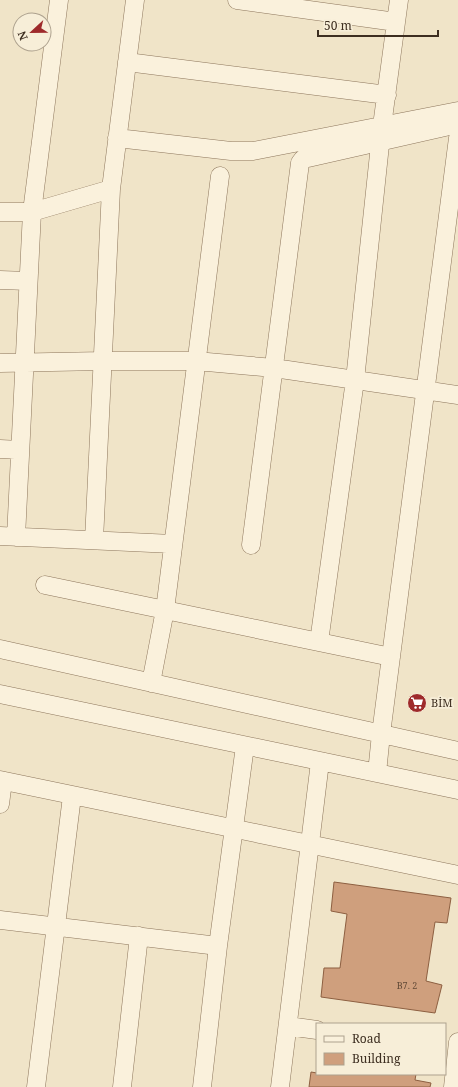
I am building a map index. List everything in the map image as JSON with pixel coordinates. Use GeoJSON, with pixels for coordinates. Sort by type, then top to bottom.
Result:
{"type":"FeatureCollection","features":[{"type":"Feature","properties":{"kind":"street"},"geometry":{"type":"LineString","coordinates":[[59,0],[32,212],[20,450],[8,537],[173,544]]}},
{"type":"Feature","properties":{"kind":"street"},"geometry":{"type":"LineString","coordinates":[[94,540],[111,189],[135,0]]}},
{"type":"Feature","properties":{"kind":"street"},"geometry":{"type":"LineString","coordinates":[[237,0],[396,22]]}},
{"type":"Feature","properties":{"kind":"street"},"geometry":{"type":"LineString","coordinates":[[319,642],[355,380],[381,134],[399,0]]}},
{"type":"Feature","properties":{"kind":"street"},"geometry":{"type":"LineString","coordinates":[[127,62],[386,95]]}},
{"type":"Feature","properties":{"kind":"street"},"geometry":{"type":"LineString","coordinates":[[251,545],[300,163],[303,159],[458,111]]}},
{"type":"Feature","properties":{"kind":"street"},"geometry":{"type":"LineString","coordinates":[[117,138],[231,152],[253,151],[458,124]]}},
{"type":"Feature","properties":{"kind":"street"},"geometry":{"type":"LineString","coordinates":[[377,773],[458,138]]}},
{"type":"Feature","properties":{"kind":"street"},"geometry":{"type":"LineString","coordinates":[[151,683],[165,610],[220,176]]}},
{"type":"Feature","properties":{"kind":"street"},"geometry":{"type":"LineString","coordinates":[[0,212],[32,212],[111,189]]}},
{"type":"Feature","properties":{"kind":"street"},"geometry":{"type":"LineString","coordinates":[[0,280],[28,281]]}},
{"type":"Feature","properties":{"kind":"street"},"geometry":{"type":"LineString","coordinates":[[0,364],[103,361],[196,361],[274,368],[458,395]]}},
{"type":"Feature","properties":{"kind":"street"},"geometry":{"type":"LineString","coordinates":[[0,449],[20,450]]}},
{"type":"Feature","properties":{"kind":"street"},"geometry":{"type":"LineString","coordinates":[[45,585],[391,657]]}},
{"type":"Feature","properties":{"kind":"street"},"geometry":{"type":"LineString","coordinates":[[0,649],[458,750]]}},
{"type":"Feature","properties":{"kind":"street"},"geometry":{"type":"LineString","coordinates":[[0,694],[458,790]]}},
{"type":"Feature","properties":{"kind":"street"},"geometry":{"type":"LineString","coordinates":[[202,1087],[218,946],[244,746]]}},
{"type":"Feature","properties":{"kind":"street"},"geometry":{"type":"LineString","coordinates":[[280,1087],[320,762]]}},
{"type":"Feature","properties":{"kind":"street"},"geometry":{"type":"LineString","coordinates":[[0,804],[1,781],[458,876]]}},
{"type":"Feature","properties":{"kind":"street"},"geometry":{"type":"LineString","coordinates":[[36,1087],[72,796]]}},
{"type":"Feature","properties":{"kind":"street"},"geometry":{"type":"LineString","coordinates":[[0,920],[218,946]]}},
{"type":"Feature","properties":{"kind":"street"},"geometry":{"type":"LineString","coordinates":[[122,1087],[139,936]]}},
{"type":"Feature","properties":{"kind":"street"},"geometry":{"type":"LineString","coordinates":[[288,1026],[316,1030]]}},
{"type":"Feature","properties":{"kind":"street"},"geometry":{"type":"LineString","coordinates":[[453,1046],[453,1087]]}},
{"type":"Feature","properties":{"kind":"building"},"geometry":{"type":"Polygon","coordinates":[[[334,882],[451,898],[447,923],[435,922],[426,981],[442,985],[435,1013],[321,997],[324,968],[340,968],[347,914],[331,911],[334,882]]]}},
{"type":"Feature","properties":{"kind":"building"},"geometry":{"type":"Polygon","coordinates":[[[311,1072],[316,1073],[316,1075],[416,1075],[415,1080],[431,1083],[430,1087],[309,1087],[311,1072]]]}},
{"type":"Feature","properties":{"kind":"place","name":"BİM"},"geometry":{"type":"Point","coordinates":[417,703]}}]}
